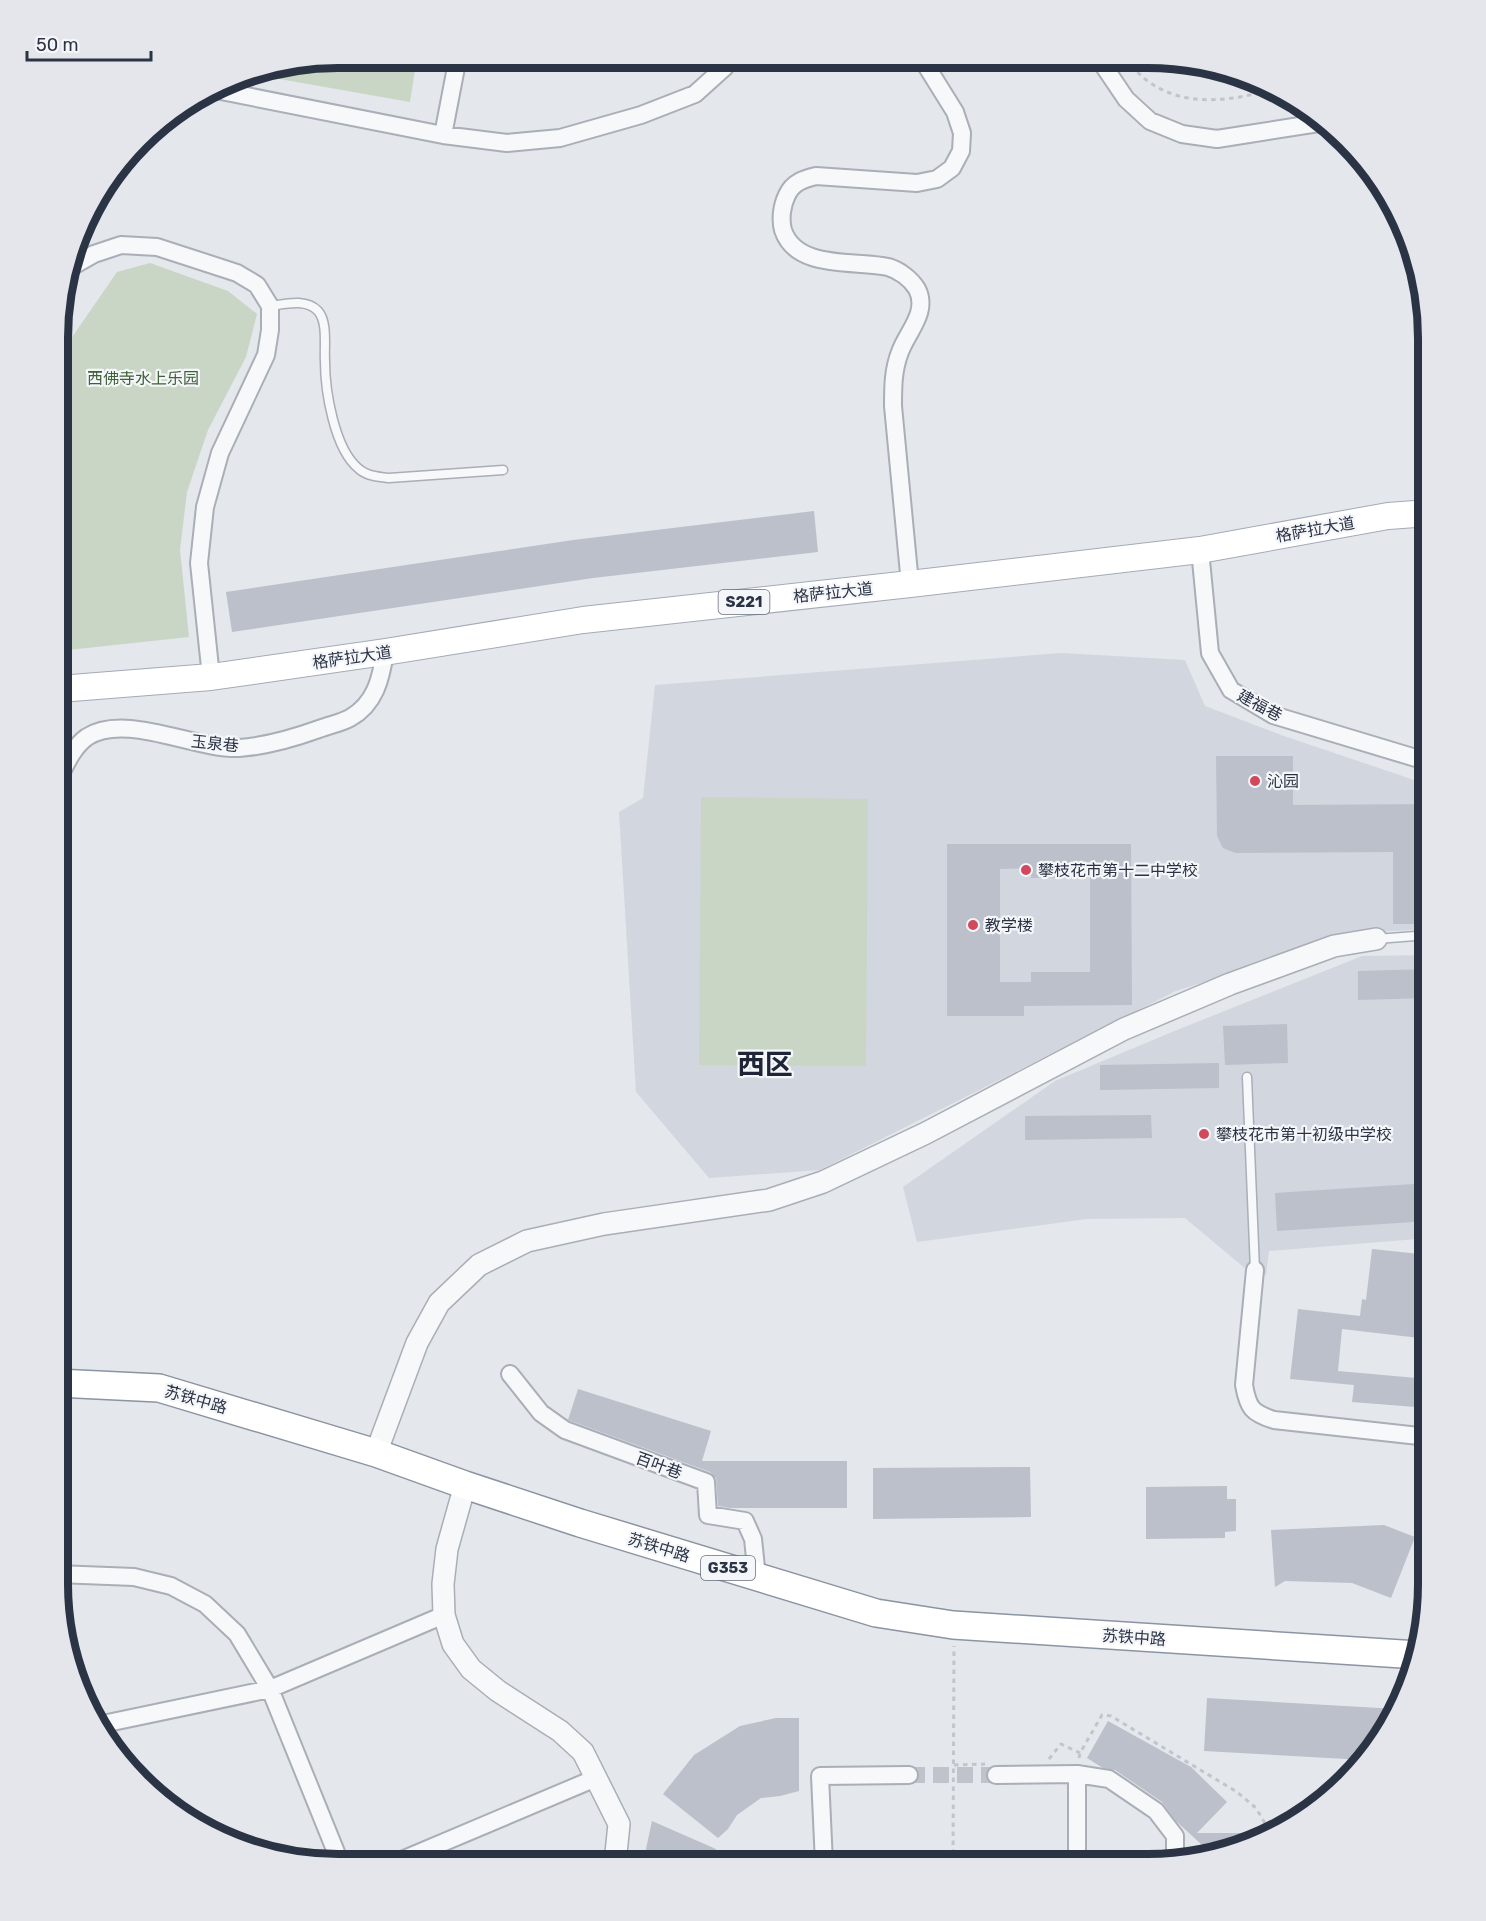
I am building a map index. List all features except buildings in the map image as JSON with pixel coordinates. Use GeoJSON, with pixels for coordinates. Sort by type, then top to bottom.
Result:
{"type":"FeatureCollection","features":[{"type":"Feature","properties":{"kind":"highway","name":"苏铁中路"},"geometry":{"type":"LineString","coordinates":[[68,1384],[159,1388],[376,1453],[580,1523],[876,1613],[954,1625],[1409,1654]]}},
{"type":"Feature","properties":{"kind":"main road","name":"格萨拉大道"},"geometry":{"type":"LineString","coordinates":[[68,687],[211,677],[583,620],[1200,550],[1388,516],[1418,514]]}},
{"type":"Feature","properties":{"kind":"street"},"geometry":{"type":"LineString","coordinates":[[442,135],[456,68]]}},
{"type":"Feature","properties":{"kind":"street"},"geometry":{"type":"LineString","coordinates":[[225,92],[442,135],[507,143],[560,138],[641,116],[695,94],[724,68]]}},
{"type":"Feature","properties":{"kind":"street"},"geometry":{"type":"LineString","coordinates":[[910,584],[892,376],[900,351],[915,325],[920,306],[917,290],[907,276],[890,268],[824,261],[803,254],[787,242],[782,226],[783,204],[789,190],[801,179],[816,176],[917,183],[937,179],[952,168],[961,152],[962,133],[955,112],[928,68]]}},
{"type":"Feature","properties":{"kind":"street"},"geometry":{"type":"LineString","coordinates":[[1105,68],[1126,99],[1150,121],[1182,134],[1217,139],[1314,124]]}},
{"type":"Feature","properties":{"kind":"street"},"geometry":{"type":"LineString","coordinates":[[79,263],[94,254],[121,245],[157,247],[237,273],[257,285],[270,306],[270,330],[266,355],[220,453],[205,507],[199,563],[211,677]]}},
{"type":"Feature","properties":{"kind":"street","name":"建福巷"},"geometry":{"type":"LineString","coordinates":[[1200,550],[1210,653],[1231,690],[1273,715],[1418,759]]}},
{"type":"Feature","properties":{"kind":"street","name":"玉泉巷"},"geometry":{"type":"LineString","coordinates":[[68,760],[74,749],[88,736],[108,729],[130,728],[207,745],[238,748],[287,740],[350,718],[370,701],[381,677],[385,652]]}},
{"type":"Feature","properties":{"kind":"street"},"geometry":{"type":"LineString","coordinates":[[376,1453],[417,1343],[439,1303],[479,1265],[527,1241],[604,1224],[769,1200],[823,1182],[926,1133],[1124,1029],[1230,984],[1334,946],[1376,939]]}},
{"type":"Feature","properties":{"kind":"street"},"geometry":{"type":"LineString","coordinates":[[1255,1270],[1244,1385],[1247,1402],[1257,1414],[1274,1420],[1418,1436]]}},
{"type":"Feature","properties":{"kind":"street","name":"百叶巷"},"geometry":{"type":"LineString","coordinates":[[510,1374],[541,1413],[565,1430],[706,1482],[708,1515],[745,1521],[753,1539],[757,1577]]}},
{"type":"Feature","properties":{"kind":"street"},"geometry":{"type":"LineString","coordinates":[[465,1485],[447,1549],[442,1584],[444,1615],[453,1644],[471,1669],[498,1691],[560,1731],[584,1752],[619,1824],[616,1853]]}},
{"type":"Feature","properties":{"kind":"street"},"geometry":{"type":"LineString","coordinates":[[68,1574],[134,1576],[171,1586],[205,1604],[237,1634],[270,1689],[336,1853]]}},
{"type":"Feature","properties":{"kind":"street"},"geometry":{"type":"LineString","coordinates":[[107,1723],[270,1689],[444,1615]]}},
{"type":"Feature","properties":{"kind":"street"},"geometry":{"type":"LineString","coordinates":[[992,1769],[1077,1774],[1108,1779],[1156,1811],[1175,1836],[1175,1852]]}},
{"type":"Feature","properties":{"kind":"street"},"geometry":{"type":"LineString","coordinates":[[1077,1774],[1077,1853]]}},
{"type":"Feature","properties":{"kind":"street"},"geometry":{"type":"LineString","coordinates":[[824,1853],[820,1776],[909,1775]]}},
{"type":"Feature","properties":{"kind":"street"},"geometry":{"type":"LineString","coordinates":[[418,1853],[596,1778]]}},
{"type":"Feature","properties":{"kind":"lane"},"geometry":{"type":"LineString","coordinates":[[270,306],[296,302],[309,304],[320,312],[324,327],[325,370],[330,405],[340,441],[348,457],[359,469],[372,476],[389,478],[503,470]]}},
{"type":"Feature","properties":{"kind":"lane"},"geometry":{"type":"LineString","coordinates":[[1376,939],[1418,936]]}},
{"type":"Feature","properties":{"kind":"lane"},"geometry":{"type":"LineString","coordinates":[[1247,1077],[1255,1270]]}},
{"type":"Feature","properties":{"kind":"path"},"geometry":{"type":"LineString","coordinates":[[1134,68],[1146,80],[1172,95],[1204,101],[1240,98],[1262,92]]}},
{"type":"Feature","properties":{"kind":"path"},"geometry":{"type":"LineString","coordinates":[[953,1853],[954,1625]]}},
{"type":"Feature","properties":{"kind":"path"},"geometry":{"type":"LineString","coordinates":[[1077,1774],[1080,1753],[1102,1715],[1111,1716],[1237,1791],[1256,1808],[1267,1826]]}},
{"type":"Feature","properties":{"kind":"path"},"geometry":{"type":"LineString","coordinates":[[954,1765],[992,1769]]}},
{"type":"Feature","properties":{"kind":"shaded area","name":"攀枝花市第十二中学校"},"geometry":{"type":"Polygon","coordinates":[[[1061,653],[1185,660],[1205,706],[1284,736],[1418,781],[1418,930],[1356,933],[1176,991],[820,1170],[709,1178],[636,1092],[619,812],[643,798],[655,685],[1061,653]]]}},
{"type":"Feature","properties":{"kind":"shaded area","name":"攀枝花市第十初级中学校"},"geometry":{"type":"Polygon","coordinates":[[[1418,955],[1418,1239],[1269,1251],[1266,1275],[1247,1270],[1185,1218],[1087,1219],[917,1242],[903,1187],[1055,1081],[1362,956],[1418,955]]]}},
{"type":"Feature","properties":{"kind":"green space"},"geometry":{"type":"Polygon","coordinates":[[[320,68],[415,68],[410,102],[268,77],[320,68]]]}},
{"type":"Feature","properties":{"kind":"green space","name":"西佛寺水上乐园"},"geometry":{"type":"Polygon","coordinates":[[[150,263],[228,291],[257,314],[246,357],[208,430],[187,492],[180,550],[189,637],[68,650],[68,343],[117,272],[150,263]]]}},
{"type":"Feature","properties":{"kind":"green space"},"geometry":{"type":"Polygon","coordinates":[[[701,797],[868,799],[866,1066],[699,1065],[701,797]]]}},
{"type":"Feature","properties":{"kind":"tunnel"},"geometry":{"type":"LineString","coordinates":[[909,1775],[996,1775]]}},
{"type":"Feature","properties":{"kind":"place","name":"沁园"},"geometry":{"type":"Point","coordinates":[1255,781]}},
{"type":"Feature","properties":{"kind":"place","name":"攀枝花市第十二中学校"},"geometry":{"type":"Point","coordinates":[1026,870]}},
{"type":"Feature","properties":{"kind":"place","name":"教学楼"},"geometry":{"type":"Point","coordinates":[973,925]}},
{"type":"Feature","properties":{"kind":"place","name":"攀枝花市第十初级中学校"},"geometry":{"type":"Point","coordinates":[1204,1134]}},
{"type":"Feature","properties":{"kind":"district","name":"西区"},"geometry":{"type":"Point","coordinates":[765,1064]}}]}
